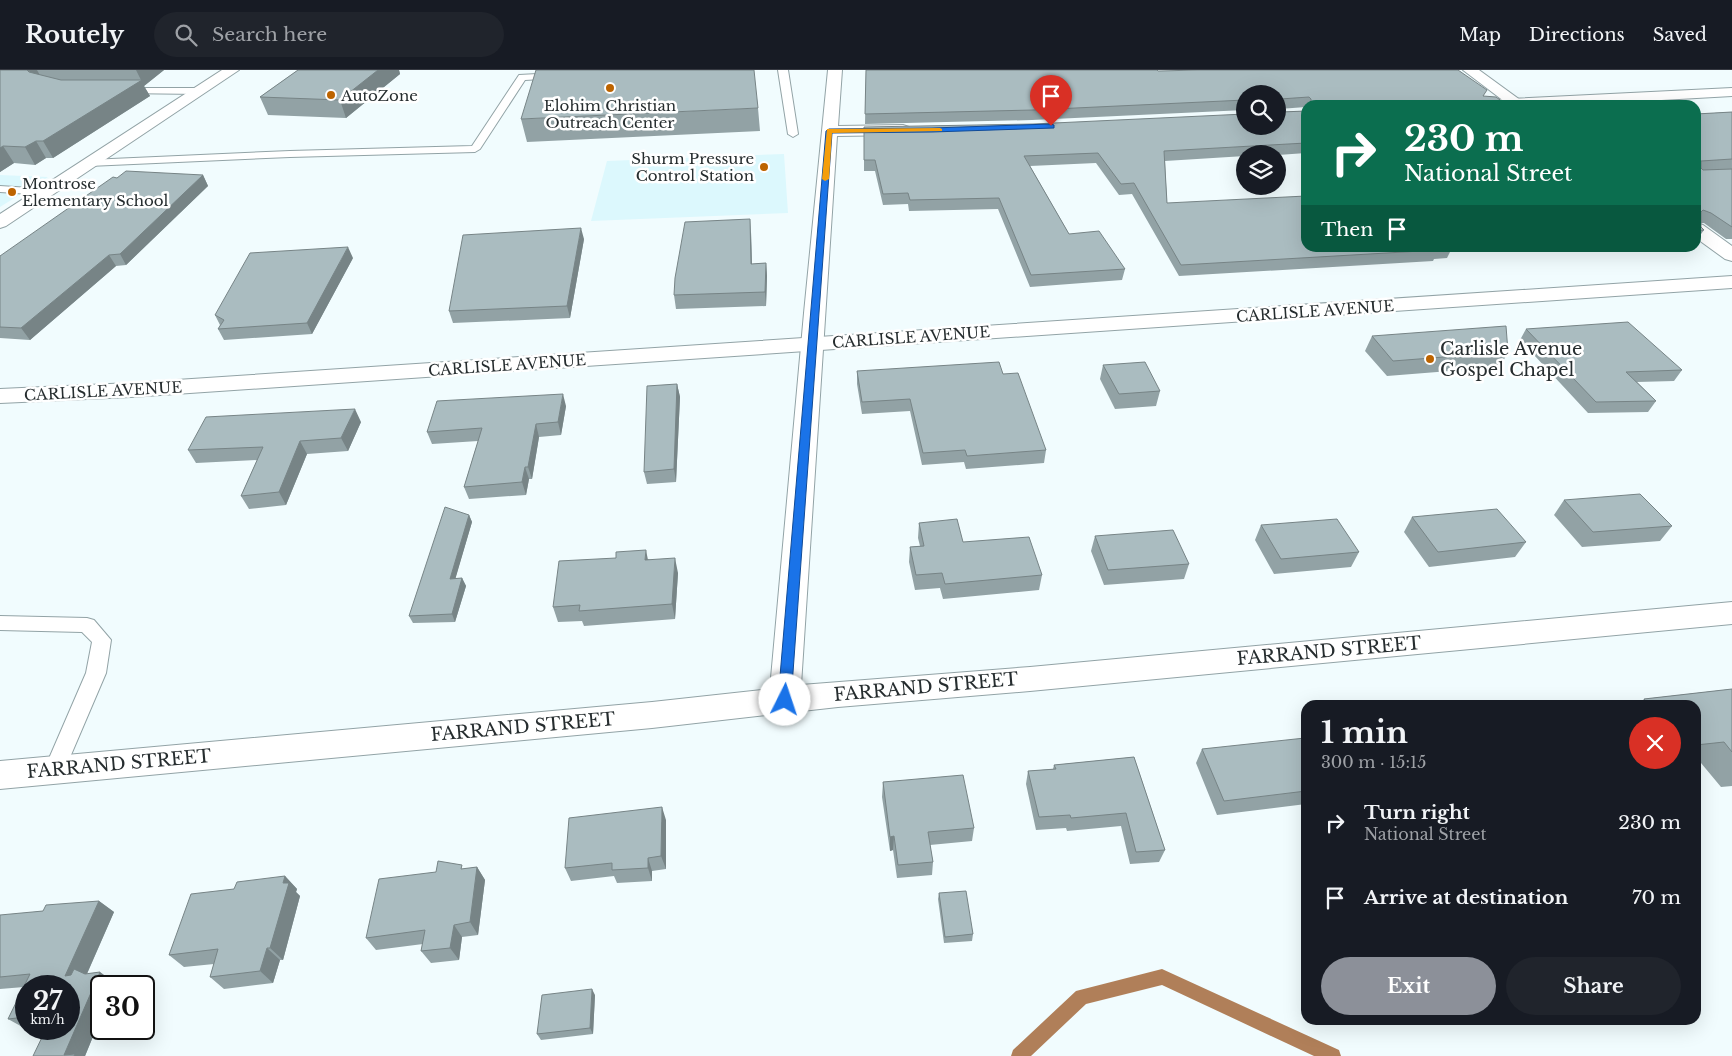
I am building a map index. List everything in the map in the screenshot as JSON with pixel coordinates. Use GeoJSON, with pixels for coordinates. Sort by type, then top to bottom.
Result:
{"type":"FeatureCollection","features":[{"type":"Feature","properties":{"kind":"street"},"geometry":{"type":"LineString","coordinates":[[0,222],[232,70]]}},
{"type":"Feature","properties":{"kind":"street"},"geometry":{"type":"LineString","coordinates":[[785,700],[835,70]]}},
{"type":"Feature","properties":{"kind":"street"},"geometry":{"type":"LineString","coordinates":[[1470,70],[1512,100]]}},
{"type":"Feature","properties":{"kind":"street"},"geometry":{"type":"LineString","coordinates":[[1589,100],[1732,92]]}},
{"type":"Feature","properties":{"kind":"street"},"geometry":{"type":"LineString","coordinates":[[829,131],[922,130]]}},
{"type":"Feature","properties":{"kind":"street"},"geometry":{"type":"LineString","coordinates":[[1701,232],[1732,254]]}},
{"type":"Feature","properties":{"kind":"street","name":"CARLISLE AVENUE"},"geometry":{"type":"LineString","coordinates":[[0,396],[141,390],[1732,282]]}},
{"type":"Feature","properties":{"kind":"street","name":"FARRAND STREET"},"geometry":{"type":"LineString","coordinates":[[0,776],[642,716],[838,694],[1040,678],[1732,613]]}},
{"type":"Feature","properties":{"kind":"lane"},"geometry":{"type":"LineString","coordinates":[[89,163],[290,154],[475,149],[522,77],[533,70]]}},
{"type":"Feature","properties":{"kind":"lane"},"geometry":{"type":"LineString","coordinates":[[784,70],[793,134]]}},
{"type":"Feature","properties":{"kind":"lane"},"geometry":{"type":"LineString","coordinates":[[522,77],[562,76]]}},
{"type":"Feature","properties":{"kind":"lane"},"geometry":{"type":"LineString","coordinates":[[117,92],[200,91]]}},
{"type":"Feature","properties":{"kind":"lane"},"geometry":{"type":"LineString","coordinates":[[0,189],[45,192]]}},
{"type":"Feature","properties":{"kind":"lane"},"geometry":{"type":"LineString","coordinates":[[0,623],[87,625],[102,640],[96,673],[55,770]]}},
{"type":"Feature","properties":{"kind":"shaded area"},"geometry":{"type":"Polygon","coordinates":[[[784,154],[788,213],[591,221],[607,161],[784,154]]]}},
{"type":"Feature","properties":{"kind":"shaded area","name":"Montrose Elementary School"},"geometry":{"type":"Polygon","coordinates":[[[0,175],[48,177],[0,207],[0,175]]]}},
{"type":"Feature","properties":{"kind":"building"},"geometry":{"type":"Polygon","coordinates":[[[0,70],[27,70],[61,80],[142,80],[43,141],[36,141],[25,147],[3,146],[0,148],[0,70]]]}},
{"type":"Feature","properties":{"kind":"building"},"geometry":{"type":"Polygon","coordinates":[[[298,70],[378,70],[340,100],[260,97],[298,70]]]}},
{"type":"Feature","properties":{"kind":"building"},"geometry":{"type":"Polygon","coordinates":[[[536,70],[754,70],[758,108],[521,119],[536,70]]]}},
{"type":"Feature","properties":{"kind":"building"},"geometry":{"type":"Polygon","coordinates":[[[866,70],[1458,70],[1487,90],[1483,96],[1496,97],[1500,100],[1311,100],[1309,97],[1286,99],[1286,85],[1236,85],[1236,100],[1033,110],[865,114],[866,70]]]}},
{"type":"Feature","properties":{"kind":"building"},"geometry":{"type":"Polygon","coordinates":[[[1301,111],[1301,143],[1236,145],[1236,147],[1164,151],[1167,203],[1301,196],[1301,252],[1404,252],[1181,265],[1134,183],[1121,184],[1098,153],[1024,156],[1069,234],[1099,231],[1125,269],[1031,275],[999,198],[910,200],[908,193],[883,194],[875,160],[864,160],[864,127],[1033,124],[1236,114],[1236,135],[1286,135],[1286,112],[1301,111]]]}},
{"type":"Feature","properties":{"kind":"building"},"geometry":{"type":"Polygon","coordinates":[[[1732,112],[1732,159],[1701,161],[1701,114],[1732,112]]]}},
{"type":"Feature","properties":{"kind":"building"},"geometry":{"type":"Polygon","coordinates":[[[1701,168],[1703,170],[1732,169],[1732,227],[1703,210],[1701,212],[1701,168]]]}},
{"type":"Feature","properties":{"kind":"building"},"geometry":{"type":"Polygon","coordinates":[[[126,171],[203,175],[120,254],[109,255],[21,328],[0,327],[0,256],[113,177],[117,178],[126,171]]]}},
{"type":"Feature","properties":{"kind":"building"},"geometry":{"type":"Polygon","coordinates":[[[750,219],[751,264],[766,263],[765,292],[674,295],[675,278],[685,222],[750,219]]]}},
{"type":"Feature","properties":{"kind":"building"},"geometry":{"type":"Polygon","coordinates":[[[581,228],[567,306],[449,311],[463,235],[581,228]]]}},
{"type":"Feature","properties":{"kind":"building"},"geometry":{"type":"Polygon","coordinates":[[[348,247],[307,323],[218,329],[224,320],[215,315],[250,253],[348,247]]]}},
{"type":"Feature","properties":{"kind":"building"},"geometry":{"type":"Polygon","coordinates":[[[1628,322],[1682,370],[1626,372],[1656,401],[1596,402],[1526,329],[1628,322]]]}},
{"type":"Feature","properties":{"kind":"building"},"geometry":{"type":"Polygon","coordinates":[[[1506,326],[1508,352],[1393,361],[1372,336],[1506,326]]]}},
{"type":"Feature","properties":{"kind":"building"},"geometry":{"type":"Polygon","coordinates":[[[999,362],[1003,374],[1018,373],[1046,450],[967,456],[965,450],[923,453],[910,399],[862,402],[857,371],[999,362]]]}},
{"type":"Feature","properties":{"kind":"building"},"geometry":{"type":"Polygon","coordinates":[[[1145,362],[1160,391],[1119,394],[1103,365],[1145,362]]]}},
{"type":"Feature","properties":{"kind":"building"},"geometry":{"type":"Polygon","coordinates":[[[677,384],[674,469],[644,472],[647,386],[677,384]]]}},
{"type":"Feature","properties":{"kind":"building"},"geometry":{"type":"Polygon","coordinates":[[[563,394],[558,422],[536,424],[528,467],[525,467],[522,482],[464,487],[482,428],[427,432],[437,401],[563,394]]]}},
{"type":"Feature","properties":{"kind":"building"},"geometry":{"type":"Polygon","coordinates":[[[355,409],[341,438],[300,441],[279,492],[241,496],[263,447],[188,450],[206,417],[355,409]]]}},
{"type":"Feature","properties":{"kind":"building"},"geometry":{"type":"Polygon","coordinates":[[[1640,494],[1672,526],[1593,532],[1564,500],[1640,494]]]}},
{"type":"Feature","properties":{"kind":"building"},"geometry":{"type":"Polygon","coordinates":[[[445,507],[469,515],[450,579],[462,578],[452,614],[409,616],[445,507]]]}},
{"type":"Feature","properties":{"kind":"building"},"geometry":{"type":"Polygon","coordinates":[[[1497,509],[1526,542],[1438,552],[1412,517],[1497,509]]]}},
{"type":"Feature","properties":{"kind":"building"},"geometry":{"type":"Polygon","coordinates":[[[957,519],[963,542],[1029,537],[1042,575],[945,584],[942,573],[916,575],[910,547],[924,546],[919,523],[957,519]]]}},
{"type":"Feature","properties":{"kind":"building"},"geometry":{"type":"Polygon","coordinates":[[[1337,519],[1359,552],[1281,559],[1261,525],[1337,519]]]}},
{"type":"Feature","properties":{"kind":"building"},"geometry":{"type":"Polygon","coordinates":[[[1173,530],[1189,564],[1108,570],[1095,536],[1173,530]]]}},
{"type":"Feature","properties":{"kind":"building"},"geometry":{"type":"Polygon","coordinates":[[[646,550],[645,560],[675,558],[672,604],[579,611],[580,605],[553,607],[559,561],[616,558],[616,552],[646,550]]]}},
{"type":"Feature","properties":{"kind":"building"},"geometry":{"type":"Polygon","coordinates":[[[1732,689],[1732,752],[1724,742],[1701,744],[1701,700],[1644,699],[1732,689]]]}},
{"type":"Feature","properties":{"kind":"building"},"geometry":{"type":"Polygon","coordinates":[[[1301,738],[1301,792],[1224,801],[1202,749],[1301,738]]]}},
{"type":"Feature","properties":{"kind":"building"},"geometry":{"type":"Polygon","coordinates":[[[1134,757],[1165,850],[1136,852],[1126,813],[1071,818],[1070,815],[1039,817],[1028,771],[1056,769],[1054,765],[1134,757]]]}},
{"type":"Feature","properties":{"kind":"building"},"geometry":{"type":"Polygon","coordinates":[[[963,775],[974,828],[928,832],[933,862],[898,865],[894,836],[890,837],[883,782],[963,775]]]}},
{"type":"Feature","properties":{"kind":"building"},"geometry":{"type":"Polygon","coordinates":[[[662,807],[661,856],[648,858],[648,868],[612,870],[612,863],[565,868],[569,818],[662,807]]]}},
{"type":"Feature","properties":{"kind":"building"},"geometry":{"type":"Polygon","coordinates":[[[438,861],[462,865],[461,869],[477,867],[470,922],[454,925],[450,948],[421,951],[425,930],[366,938],[379,879],[436,872],[438,861]]]}},
{"type":"Feature","properties":{"kind":"building"},"geometry":{"type":"Polygon","coordinates":[[[285,876],[283,883],[289,883],[270,948],[267,948],[260,971],[210,977],[218,949],[169,955],[191,894],[234,889],[237,882],[285,876]]]}},
{"type":"Feature","properties":{"kind":"building"},"geometry":{"type":"Polygon","coordinates":[[[966,891],[973,934],[945,937],[939,893],[966,891]]]}},
{"type":"Feature","properties":{"kind":"building"},"geometry":{"type":"Polygon","coordinates":[[[99,901],[65,975],[30,974],[0,977],[0,915],[43,911],[46,905],[99,901]]]}},
{"type":"Feature","properties":{"kind":"building"},"geometry":{"type":"Polygon","coordinates":[[[74,969],[85,974],[100,972],[99,975],[90,975],[90,995],[80,1018],[80,975],[71,975],[74,969]]]}},
{"type":"Feature","properties":{"kind":"building"},"geometry":{"type":"Polygon","coordinates":[[[592,989],[590,1028],[537,1034],[542,995],[592,989]]]}},
{"type":"Feature","properties":{"kind":"building"},"geometry":{"type":"Polygon","coordinates":[[[15,1005],[15,1018],[8,1019],[15,1005]]]}},
{"type":"Feature","properties":{"kind":"building"},"geometry":{"type":"Polygon","coordinates":[[[41,1040],[71,1040],[64,1055],[75,1054],[74,1056],[33,1056],[41,1040]]]}},
{"type":"Feature","properties":{"kind":"waterway"},"geometry":{"type":"LineString","coordinates":[[1019,1056],[1082,997],[1162,977],[1333,1056]]}},
{"type":"Feature","properties":{"kind":"slow traffic"},"geometry":{"type":"LineString","coordinates":[[825,179],[829,131],[940,130]]}},
{"type":"Feature","properties":{"kind":"place","name":"Elohim Christian Outreach Center"},"geometry":{"type":"Point","coordinates":[610,88]}},
{"type":"Feature","properties":{"kind":"place","name":"AutoZone"},"geometry":{"type":"Point","coordinates":[331,95]}},
{"type":"Feature","properties":{"kind":"place","name":"Shurm Pressure Control Station"},"geometry":{"type":"Point","coordinates":[764,167]}},
{"type":"Feature","properties":{"kind":"place","name":"Montrose Elementary School"},"geometry":{"type":"Point","coordinates":[12,192]}},
{"type":"Feature","properties":{"kind":"place","name":"Carlisle Avenue Gospel Chapel"},"geometry":{"type":"Point","coordinates":[1430,359]}},
{"type":"Feature","properties":{"kind":"route"},"geometry":{"type":"LineString","coordinates":[[785,700],[829,131],[1051,126]]}}]}
